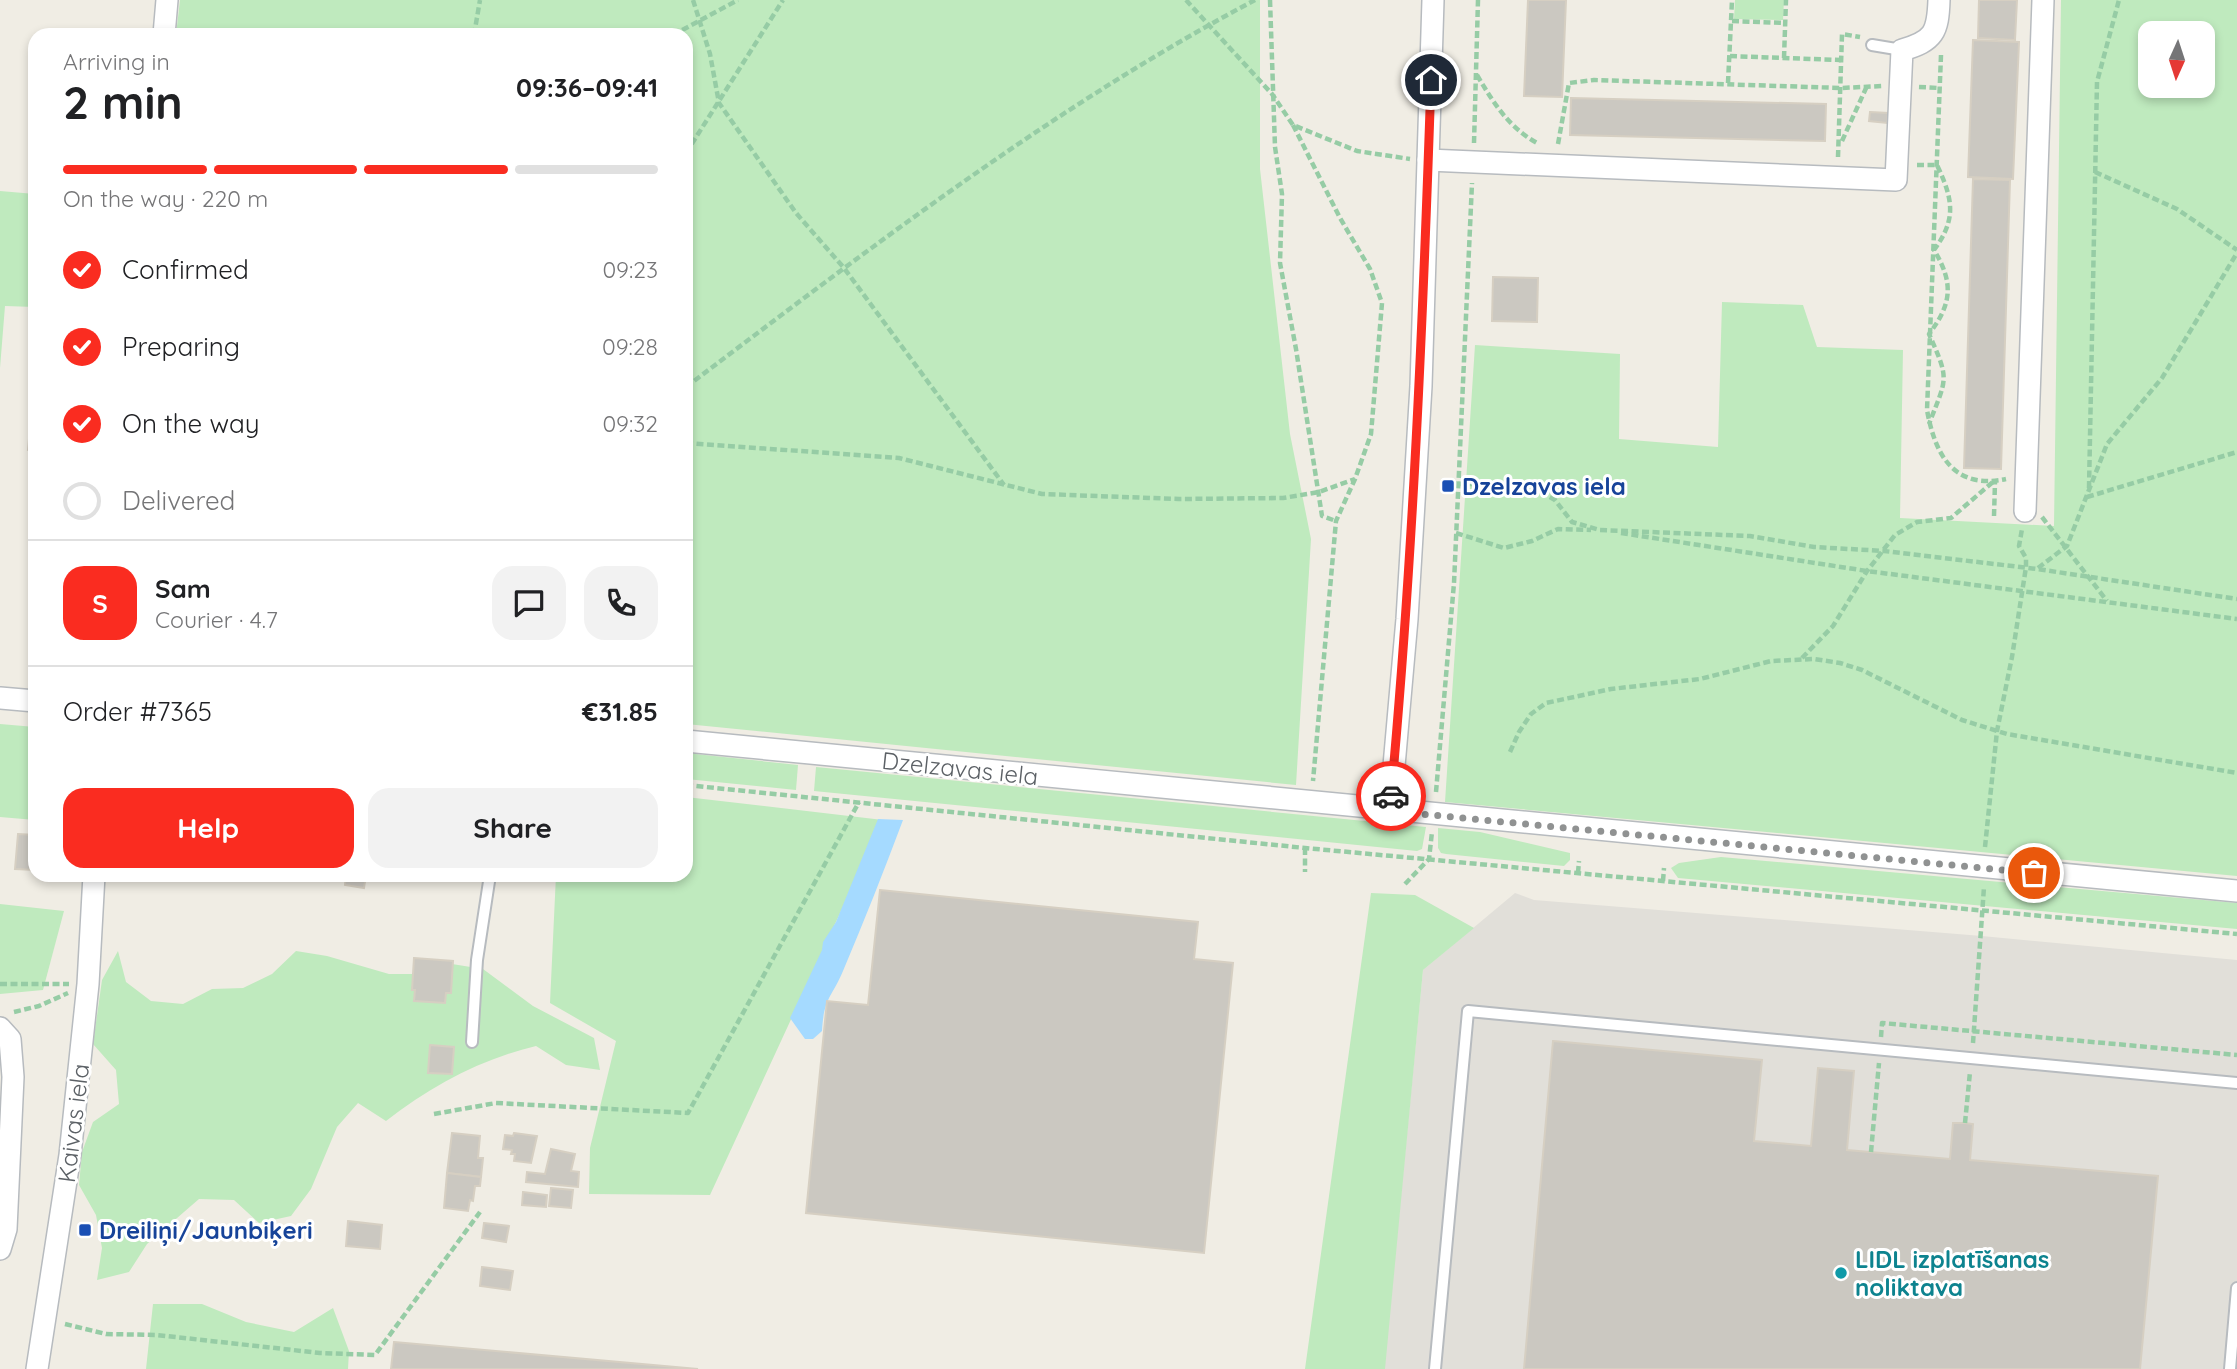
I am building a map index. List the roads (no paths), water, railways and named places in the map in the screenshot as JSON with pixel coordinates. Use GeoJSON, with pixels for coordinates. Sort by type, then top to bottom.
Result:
{"type":"FeatureCollection","features":[{"type":"Feature","properties":{"kind":"street"},"geometry":{"type":"LineString","coordinates":[[165,28],[167,0]]}},
{"type":"Feature","properties":{"kind":"street"},"geometry":{"type":"LineString","coordinates":[[1390,811],[1407,619],[1419,414],[1433,0]]}},
{"type":"Feature","properties":{"kind":"street"},"geometry":{"type":"LineString","coordinates":[[1428,160],[1896,180],[1902,50],[1923,44],[1938,26],[1939,0]]}},
{"type":"Feature","properties":{"kind":"street"},"geometry":{"type":"LineString","coordinates":[[2025,511],[2043,0]]}},
{"type":"Feature","properties":{"kind":"street"},"geometry":{"type":"LineString","coordinates":[[0,698],[28,700]]}},
{"type":"Feature","properties":{"kind":"street","name":"Dzelzavas iela"},"geometry":{"type":"LineString","coordinates":[[693,742],[2237,891]]}},
{"type":"Feature","properties":{"kind":"street","name":"Kaivas iela"},"geometry":{"type":"LineString","coordinates":[[37,1369],[70,1155],[88,984],[94,882]]}},
{"type":"Feature","properties":{"kind":"street"},"geometry":{"type":"LineString","coordinates":[[0,1249],[6,1229],[13,1077],[6,1020]]}},
{"type":"Feature","properties":{"kind":"lane"},"geometry":{"type":"LineString","coordinates":[[1872,45],[1902,50]]}},
{"type":"Feature","properties":{"kind":"lane"},"geometry":{"type":"LineString","coordinates":[[472,1042],[477,960],[489,882]]}},
{"type":"Feature","properties":{"kind":"lane"},"geometry":{"type":"LineString","coordinates":[[1435,1369],[1468,1011],[2237,1083]]}},
{"type":"Feature","properties":{"kind":"lane"},"geometry":{"type":"LineString","coordinates":[[2230,1369],[2237,1288]]}},
{"type":"Feature","properties":{"kind":"water"},"geometry":{"type":"Polygon","coordinates":[[[878,819],[903,820],[851,952],[826,1004],[822,1031],[813,1039],[805,1039],[790,1018],[822,950],[823,942],[836,922],[878,819]]]}},
{"type":"Feature","properties":{"kind":"place","name":"Dzelzavas iela"},"geometry":{"type":"Point","coordinates":[1448,486]}},
{"type":"Feature","properties":{"kind":"place","name":"Dreiliņi/Jaunbiķeri"},"geometry":{"type":"Point","coordinates":[85,1230]}},
{"type":"Feature","properties":{"kind":"place","name":"LIDL izplatīšanas noliktava"},"geometry":{"type":"Point","coordinates":[1841,1273]}}]}
